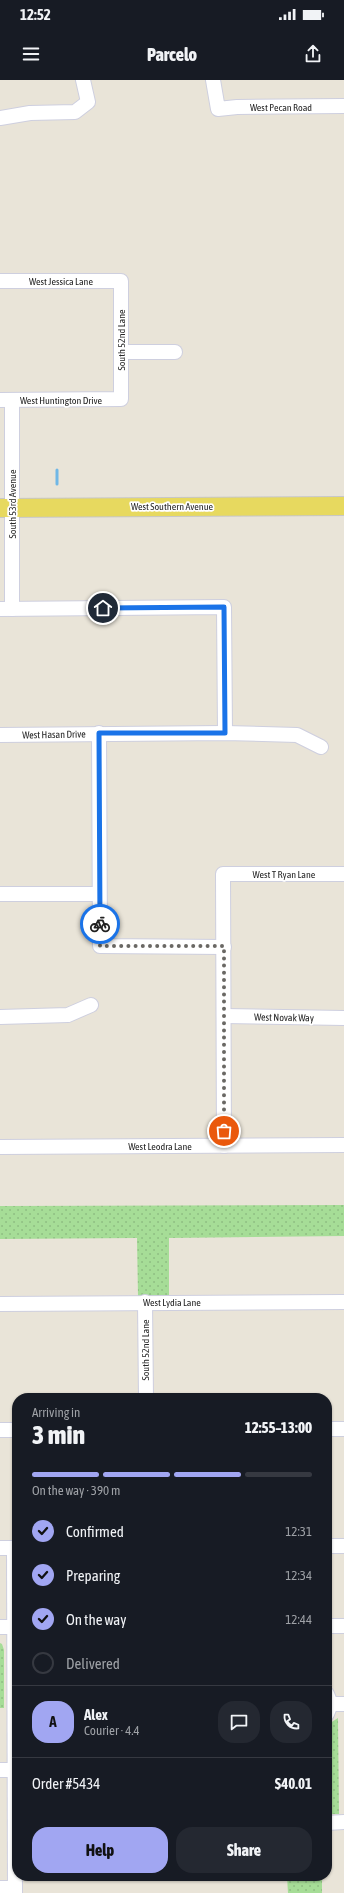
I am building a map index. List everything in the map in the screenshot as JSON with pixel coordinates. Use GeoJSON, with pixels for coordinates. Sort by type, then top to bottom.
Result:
{"type":"FeatureCollection","features":[{"type":"Feature","properties":{"kind":"main road","name":"West Southern Avenue"},"geometry":{"type":"LineString","coordinates":[[6,508],[344,506]]}},
{"type":"Feature","properties":{"kind":"street"},"geometry":{"type":"LineString","coordinates":[[0,118],[30,113],[75,112],[88,102],[83,80]]}},
{"type":"Feature","properties":{"kind":"street","name":"West Pecan Road"},"geometry":{"type":"LineString","coordinates":[[213,80],[218,109],[237,107],[344,106]]}},
{"type":"Feature","properties":{"kind":"street","name":"West Jessica Lane"},"geometry":{"type":"LineString","coordinates":[[0,281],[122,281]]}},
{"type":"Feature","properties":{"kind":"street","name":"South 52nd Lane"},"geometry":{"type":"LineString","coordinates":[[121,399],[122,281]]}},
{"type":"Feature","properties":{"kind":"street"},"geometry":{"type":"LineString","coordinates":[[121,352],[175,352]]}},
{"type":"Feature","properties":{"kind":"street","name":"West Huntington Drive"},"geometry":{"type":"LineString","coordinates":[[6,400],[121,399]]}},
{"type":"Feature","properties":{"kind":"street","name":"South 53rd Avenue"},"geometry":{"type":"LineString","coordinates":[[6,400],[6,609]]}},
{"type":"Feature","properties":{"kind":"street"},"geometry":{"type":"LineString","coordinates":[[6,609],[224,607],[225,733]]}},
{"type":"Feature","properties":{"kind":"street"},"geometry":{"type":"LineString","coordinates":[[99,733],[100,946],[224,946],[224,1146]]}},
{"type":"Feature","properties":{"kind":"street","name":"West Hasan Drive"},"geometry":{"type":"LineString","coordinates":[[0,735],[225,733],[297,735],[321,747]]}},
{"type":"Feature","properties":{"kind":"street","name":"West T Ryan Lane"},"geometry":{"type":"LineString","coordinates":[[224,946],[223,874],[344,874]]}},
{"type":"Feature","properties":{"kind":"street"},"geometry":{"type":"LineString","coordinates":[[0,894],[99,894]]}},
{"type":"Feature","properties":{"kind":"street"},"geometry":{"type":"LineString","coordinates":[[0,1017],[68,1016],[91,1005]]}},
{"type":"Feature","properties":{"kind":"street","name":"West Novak Way"},"geometry":{"type":"LineString","coordinates":[[224,1016],[344,1018]]}},
{"type":"Feature","properties":{"kind":"street","name":"West Leodra Lane"},"geometry":{"type":"LineString","coordinates":[[0,1147],[344,1145]]}},
{"type":"Feature","properties":{"kind":"street","name":"South 52nd Lane"},"geometry":{"type":"LineString","coordinates":[[145,1302],[146,1393]]}},
{"type":"Feature","properties":{"kind":"street","name":"West Lydia Lane"},"geometry":{"type":"LineString","coordinates":[[0,1304],[344,1302]]}},
{"type":"Feature","properties":{"kind":"street"},"geometry":{"type":"LineString","coordinates":[[332,1429],[344,1429]]}},
{"type":"Feature","properties":{"kind":"street"},"geometry":{"type":"LineString","coordinates":[[0,1430],[12,1430]]}},
{"type":"Feature","properties":{"kind":"street"},"geometry":{"type":"LineString","coordinates":[[332,1546],[344,1546]]}},
{"type":"Feature","properties":{"kind":"street"},"geometry":{"type":"LineString","coordinates":[[0,1548],[12,1548]]}},
{"type":"Feature","properties":{"kind":"street"},"geometry":{"type":"LineString","coordinates":[[332,1626],[344,1626]]}},
{"type":"Feature","properties":{"kind":"street"},"geometry":{"type":"LineString","coordinates":[[0,1627],[12,1627]]}},
{"type":"Feature","properties":{"kind":"street"},"geometry":{"type":"LineString","coordinates":[[0,1770],[12,1770]]}},
{"type":"Feature","properties":{"kind":"street"},"geometry":{"type":"LineString","coordinates":[[332,1822],[344,1822]]}},
{"type":"Feature","properties":{"kind":"street"},"geometry":{"type":"LineString","coordinates":[[0,1888],[15,1891],[15,1881]]}},
{"type":"Feature","properties":{"kind":"green space"},"geometry":{"type":"Polygon","coordinates":[[[344,1205],[344,1236],[169,1238],[169,1296],[138,1296],[137,1238],[0,1239],[0,1206],[344,1205]]]}},
{"type":"Feature","properties":{"kind":"green space"},"geometry":{"type":"Polygon","coordinates":[[[0,1643],[2,1644],[4,1650],[4,1708],[0,1708],[0,1643]]]}},
{"type":"Feature","properties":{"kind":"green space"},"geometry":{"type":"Polygon","coordinates":[[[338,1718],[339,1814],[332,1814],[332,1722],[338,1718]]]}},
{"type":"Feature","properties":{"kind":"green space"},"geometry":{"type":"Polygon","coordinates":[[[287,1881],[322,1881],[322,1893],[288,1893],[287,1881]]]}},
{"type":"Feature","properties":{"kind":"waterway"},"geometry":{"type":"LineString","coordinates":[[57,470],[57,484]]}},
{"type":"Feature","properties":{"kind":"way so far"},"geometry":{"type":"LineString","coordinates":[[100,924],[100,946],[224,946],[224,1131]]}},
{"type":"Feature","properties":{"kind":"route"},"geometry":{"type":"LineString","coordinates":[[100,924],[99,733],[225,733],[224,607],[103,608]]}}]}
